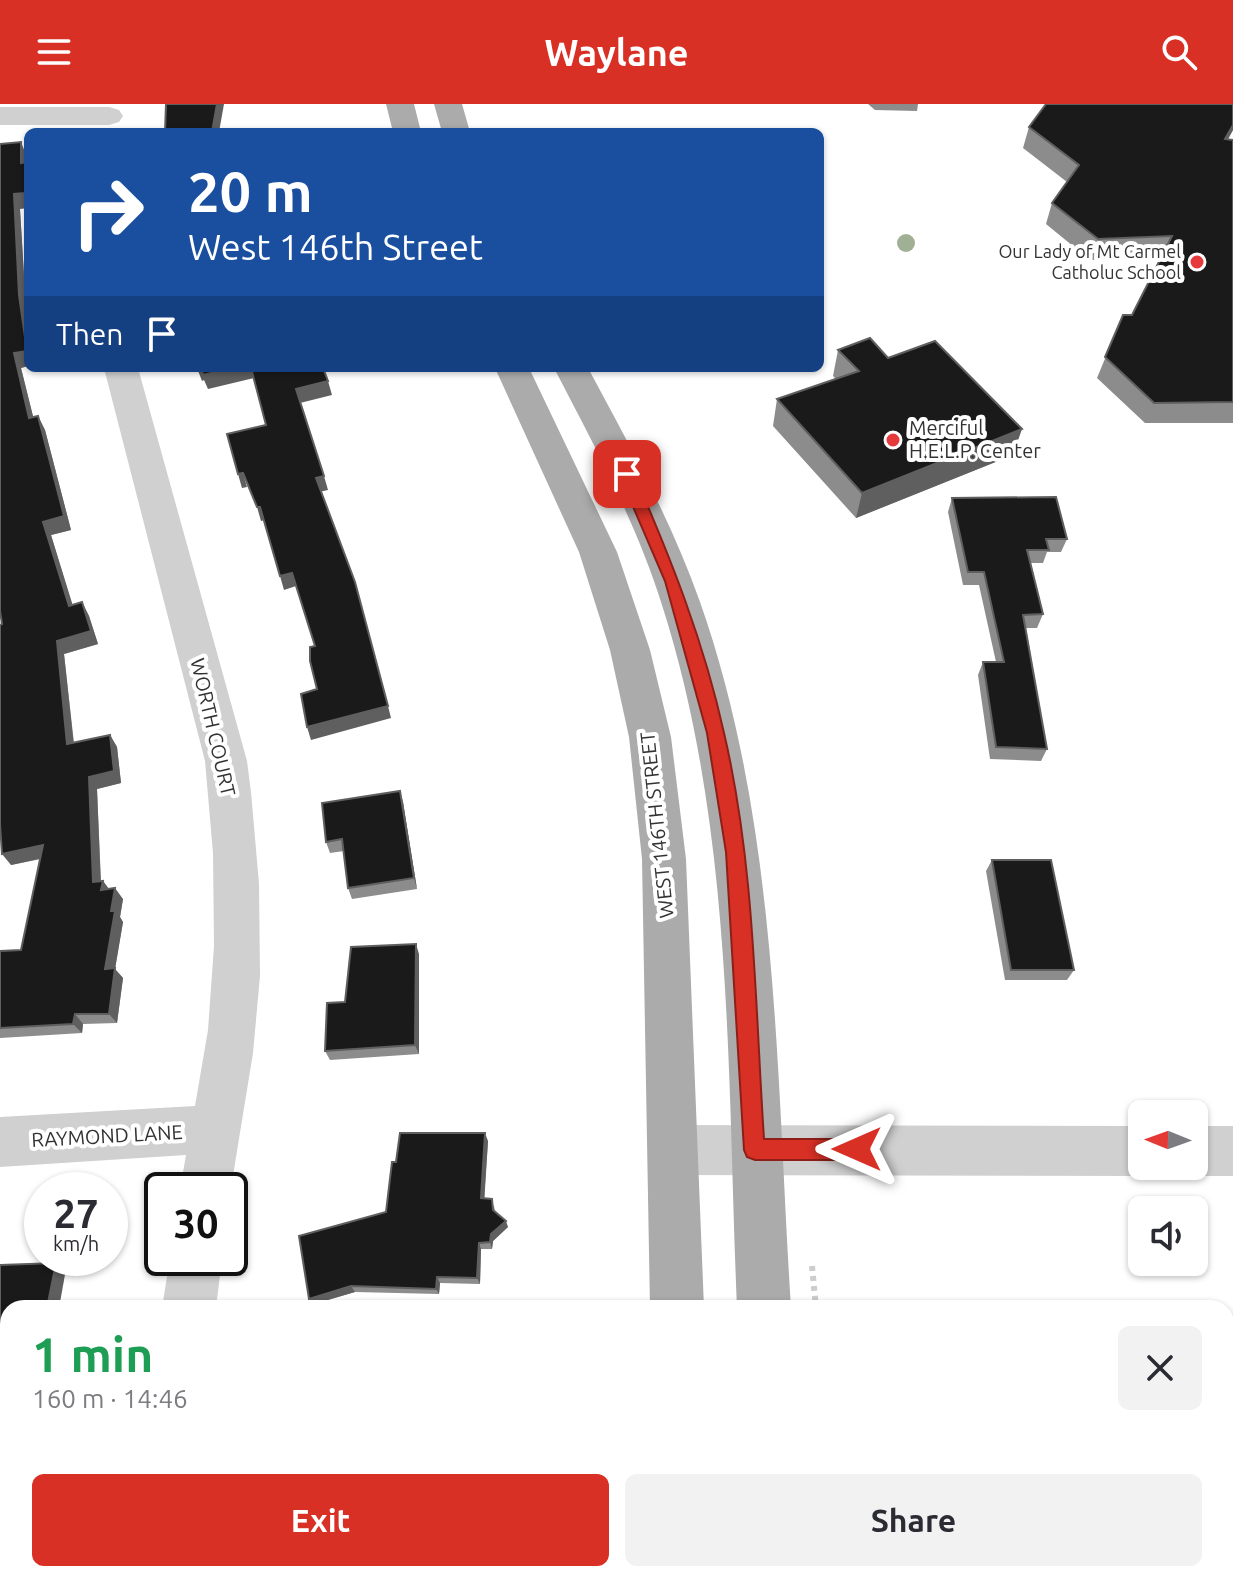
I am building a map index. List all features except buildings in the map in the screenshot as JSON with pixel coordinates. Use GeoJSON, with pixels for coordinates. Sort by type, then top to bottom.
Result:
{"type":"FeatureCollection","features":[{"type":"Feature","properties":{"kind":"main road"},"geometry":{"type":"LineString","coordinates":[[400,104],[406,128]]}},
{"type":"Feature","properties":{"kind":"main road"},"geometry":{"type":"LineString","coordinates":[[448,104],[455,128]]}},
{"type":"Feature","properties":{"kind":"main road","name":"WEST 146TH STREET"},"geometry":{"type":"LineString","coordinates":[[514,372],[598,552],[630,650],[650,737],[664,859],[677,1300]]}},
{"type":"Feature","properties":{"kind":"main road"},"geometry":{"type":"LineString","coordinates":[[573,372],[656,537],[692,638],[716,733],[735,852],[764,1300]]}},
{"type":"Feature","properties":{"kind":"street"},"geometry":{"type":"LineString","coordinates":[[0,116],[109,117]]}},
{"type":"Feature","properties":{"kind":"street","name":"WORTH COURT"},"geometry":{"type":"LineString","coordinates":[[122,372],[226,761],[234,828],[238,918],[234,1009],[209,1172]]}},
{"type":"Feature","properties":{"kind":"street","name":"RAYMOND LANE"},"geometry":{"type":"LineString","coordinates":[[0,1142],[215,1129]]}},
{"type":"Feature","properties":{"kind":"street"},"geometry":{"type":"LineString","coordinates":[[673,1150],[1128,1151]]}},
{"type":"Feature","properties":{"kind":"street"},"geometry":{"type":"LineString","coordinates":[[1208,1151],[1233,1151]]}},
{"type":"Feature","properties":{"kind":"street"},"geometry":{"type":"LineString","coordinates":[[190,1300],[193,1276]]}},
{"type":"Feature","properties":{"kind":"place","name":"Our Lady of Mt Carmel Catholuc School"},"geometry":{"type":"Point","coordinates":[1197,262]}},
{"type":"Feature","properties":{"kind":"place","name":"Merciful H.E.L.P. Center"},"geometry":{"type":"Point","coordinates":[893,440]}},
{"type":"Feature","properties":{"kind":"route"},"geometry":{"type":"LineString","coordinates":[[627,474],[673,581],[692,638],[716,733],[735,852],[755,1150],[857,1149]]}}]}
